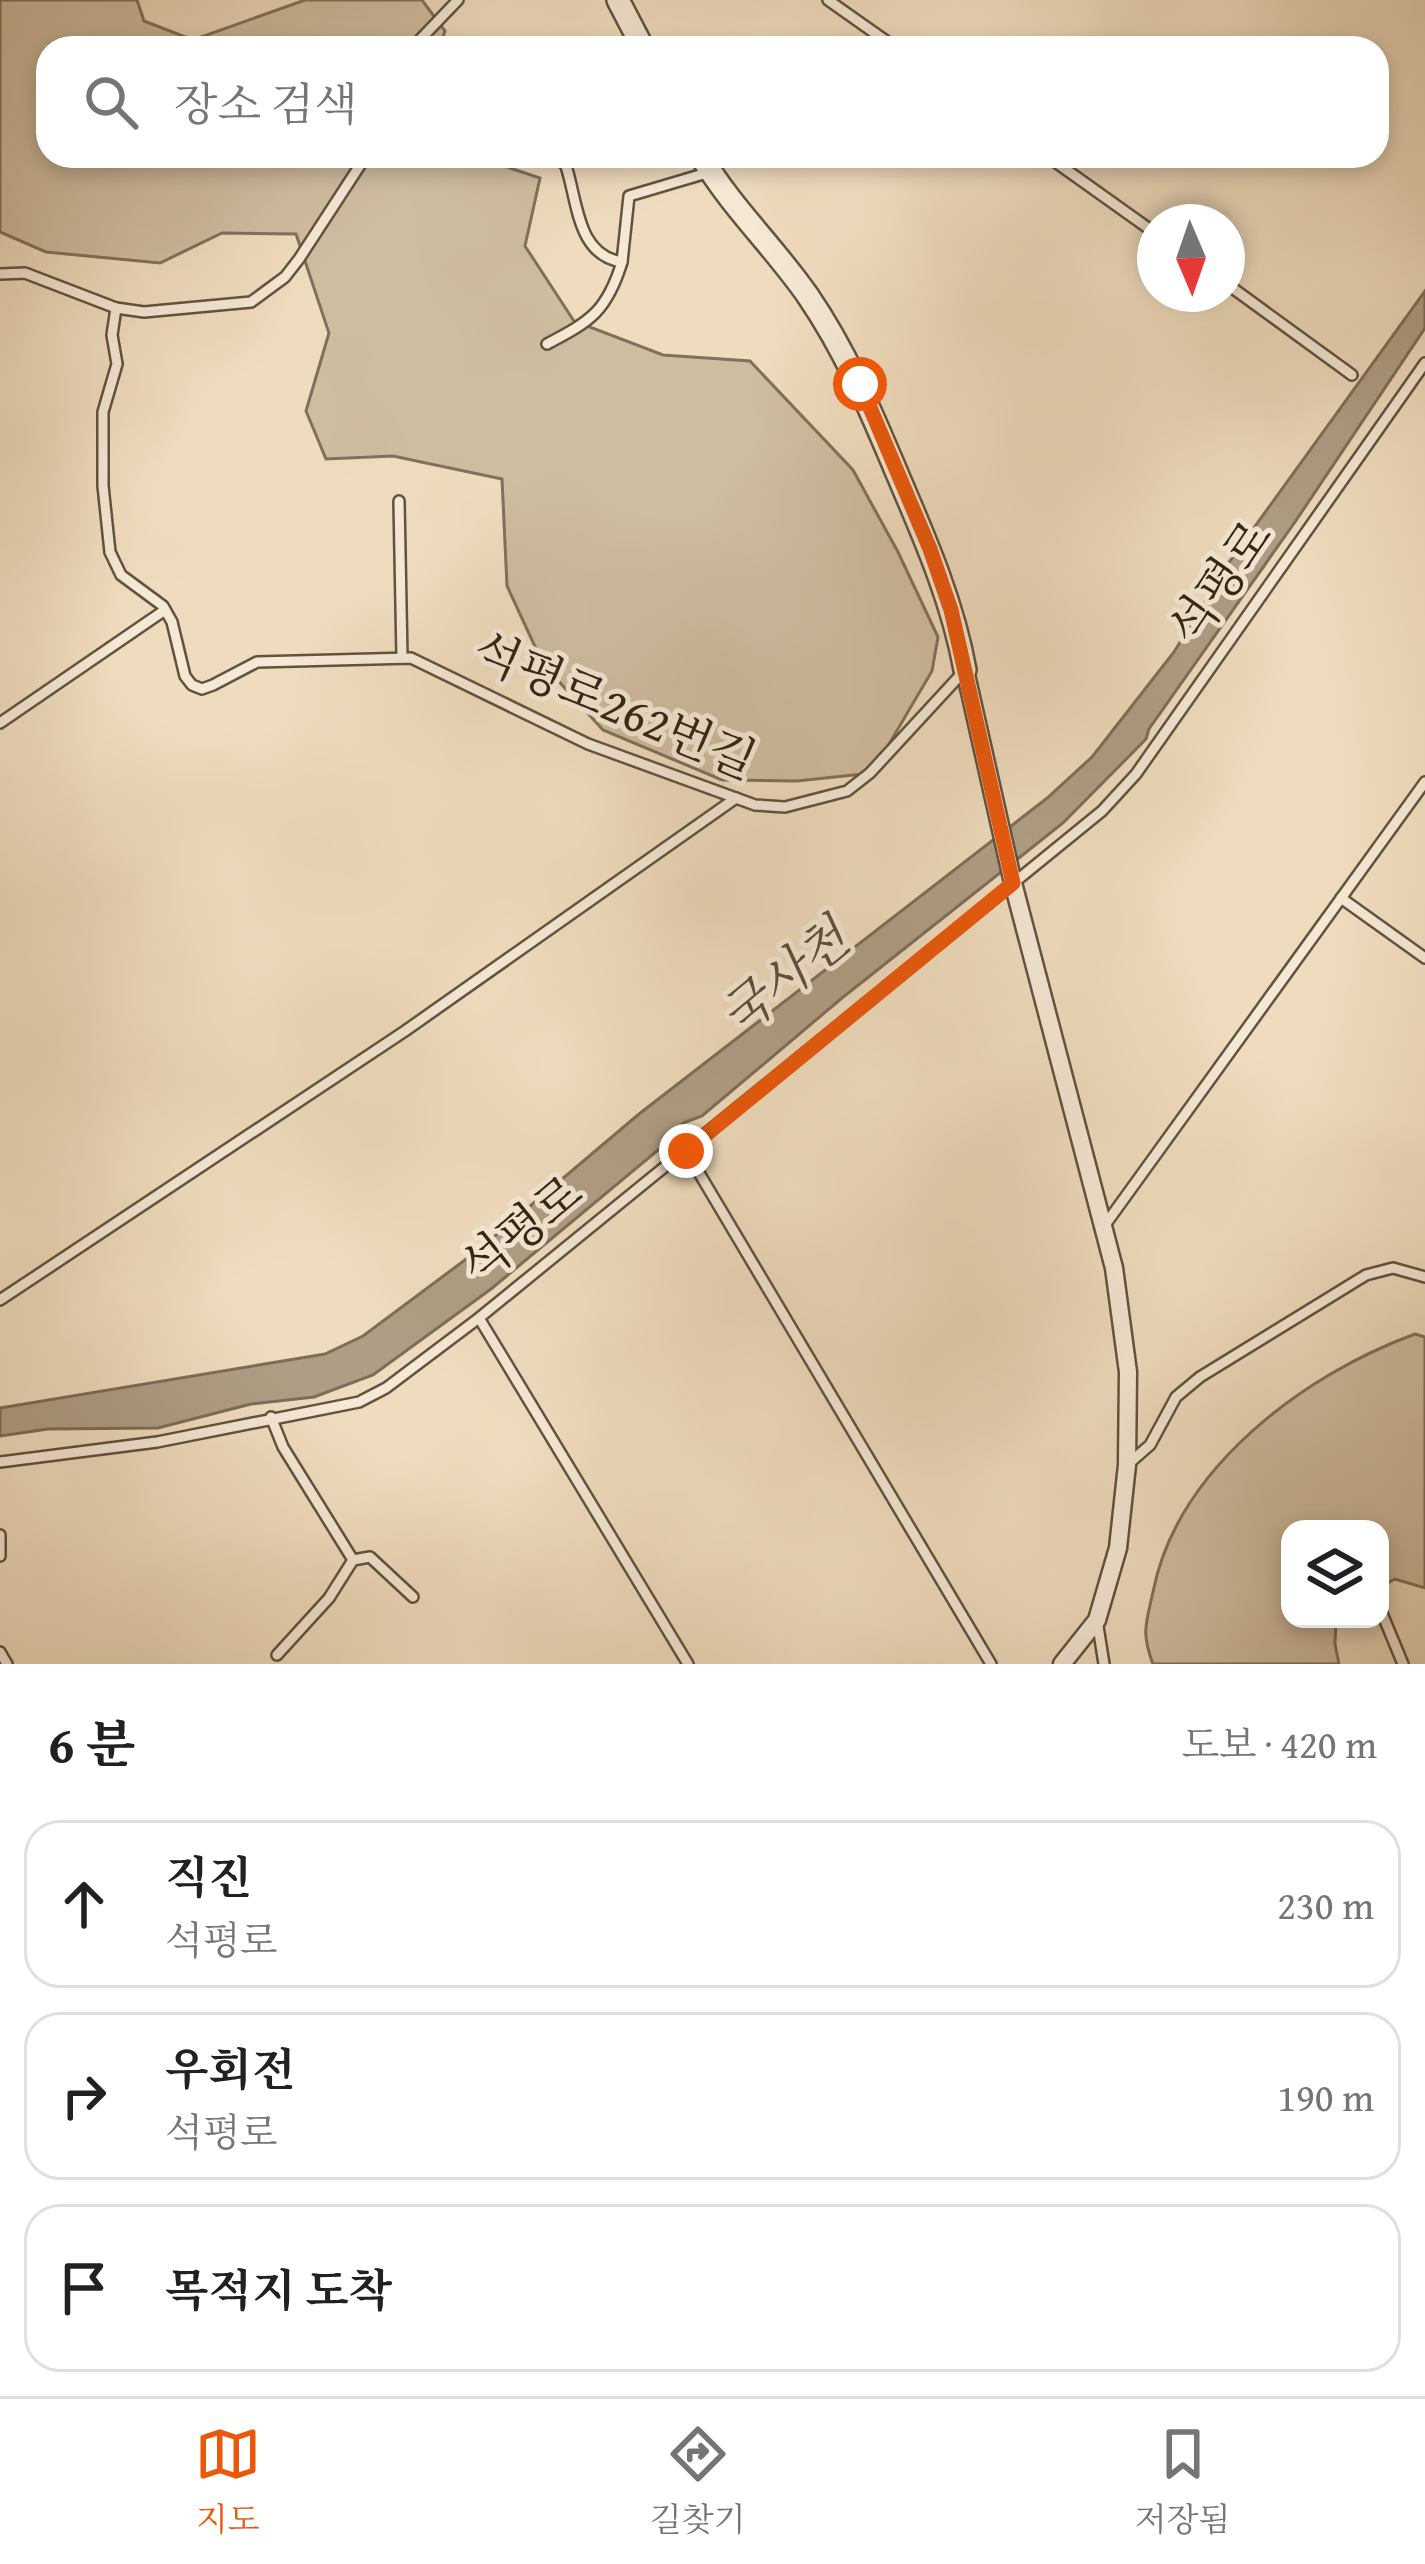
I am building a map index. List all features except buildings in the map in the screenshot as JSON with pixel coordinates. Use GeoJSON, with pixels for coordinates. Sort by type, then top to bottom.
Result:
{"type":"FeatureCollection","features":[{"type":"Feature","properties":{"kind":"street"},"geometry":{"type":"LineString","coordinates":[[618,0],[637,36]]}},
{"type":"Feature","properties":{"kind":"street"},"geometry":{"type":"LineString","coordinates":[[708,168],[732,205],[804,291],[860,384],[930,549],[951,610],[1012,879],[1104,1227],[1127,1372],[1127,1465],[1118,1548],[1097,1620],[1062,1664]]}},
{"type":"Feature","properties":{"kind":"lane"},"geometry":{"type":"LineString","coordinates":[[424,36],[458,0]]}},
{"type":"Feature","properties":{"kind":"lane"},"geometry":{"type":"LineString","coordinates":[[828,0],[879,36]]}},
{"type":"Feature","properties":{"kind":"lane"},"geometry":{"type":"LineString","coordinates":[[0,274],[25,273],[116,308],[143,312],[251,302],[285,278],[358,168]]}},
{"type":"Feature","properties":{"kind":"lane"},"geometry":{"type":"LineString","coordinates":[[567,168],[592,249],[604,259],[622,262]]}},
{"type":"Feature","properties":{"kind":"lane"},"geometry":{"type":"LineString","coordinates":[[547,344],[579,327],[604,306],[622,262],[629,196],[696,168]]}},
{"type":"Feature","properties":{"kind":"lane"},"geometry":{"type":"LineString","coordinates":[[1064,168],[1137,219]]}},
{"type":"Feature","properties":{"kind":"lane"},"geometry":{"type":"LineString","coordinates":[[1245,297],[1352,375]]}},
{"type":"Feature","properties":{"kind":"lane"},"geometry":{"type":"LineString","coordinates":[[0,723],[165,610],[121,575],[110,551],[103,486],[103,412],[117,364],[112,335],[116,308]]}},
{"type":"Feature","properties":{"kind":"lane","name":"석평로"},"geometry":{"type":"LineString","coordinates":[[0,1462],[157,1442],[371,1397],[478,1318],[1012,879],[1078,834],[1136,774],[1425,362]]}},
{"type":"Feature","properties":{"kind":"lane","name":"석평로262번길"},"geometry":{"type":"LineString","coordinates":[[399,501],[402,658]]}},
{"type":"Feature","properties":{"kind":"lane","name":"석평로262번길"},"geometry":{"type":"LineString","coordinates":[[165,610],[192,686],[202,689],[257,662],[402,658],[432,666],[588,744],[755,805],[785,807],[847,791],[870,773],[965,670]]}},
{"type":"Feature","properties":{"kind":"lane"},"geometry":{"type":"LineString","coordinates":[[1104,1227],[1425,782]]}},
{"type":"Feature","properties":{"kind":"lane"},"geometry":{"type":"LineString","coordinates":[[0,1300],[405,1031],[736,798]]}},
{"type":"Feature","properties":{"kind":"lane"},"geometry":{"type":"LineString","coordinates":[[1341,898],[1425,958]]}},
{"type":"Feature","properties":{"kind":"lane"},"geometry":{"type":"LineString","coordinates":[[686,1151],[991,1664]]}},
{"type":"Feature","properties":{"kind":"lane"},"geometry":{"type":"LineString","coordinates":[[1127,1465],[1150,1445],[1176,1397],[1199,1377],[1366,1275],[1394,1268],[1425,1277]]}},
{"type":"Feature","properties":{"kind":"lane"},"geometry":{"type":"LineString","coordinates":[[478,1318],[688,1664]]}},
{"type":"Feature","properties":{"kind":"lane"},"geometry":{"type":"LineString","coordinates":[[271,1417],[284,1447],[353,1560]]}},
{"type":"Feature","properties":{"kind":"lane"},"geometry":{"type":"LineString","coordinates":[[0,1535],[0,1556]]}},
{"type":"Feature","properties":{"kind":"lane"},"geometry":{"type":"LineString","coordinates":[[277,1655],[329,1598],[353,1560],[370,1557],[412,1597]]}},
{"type":"Feature","properties":{"kind":"lane"},"geometry":{"type":"LineString","coordinates":[[1097,1620],[1104,1664]]}},
{"type":"Feature","properties":{"kind":"lane"},"geometry":{"type":"LineString","coordinates":[[1388,1628],[1403,1664]]}},
{"type":"Feature","properties":{"kind":"lane"},"geometry":{"type":"LineString","coordinates":[[0,1652],[7,1664]]}},
{"type":"Feature","properties":{"kind":"shaded area"},"geometry":{"type":"Polygon","coordinates":[[[0,0],[137,0],[144,21],[183,36],[36,36],[36,168],[510,168],[540,178],[525,246],[574,321],[663,355],[750,361],[853,470],[938,637],[932,671],[872,773],[797,781],[722,780],[603,730],[543,664],[507,586],[502,479],[393,456],[326,459],[306,411],[329,333],[296,234],[222,233],[160,263],[46,252],[0,232],[0,0]]]}},
{"type":"Feature","properties":{"kind":"shaded area"},"geometry":{"type":"Polygon","coordinates":[[[305,0],[422,0],[445,31],[443,36],[204,36],[305,0]]]}},
{"type":"Feature","properties":{"kind":"shaded area"},"geometry":{"type":"Polygon","coordinates":[[[1425,291],[1425,328],[1146,739],[1063,823],[702,1116],[683,1123],[669,1141],[491,1289],[373,1375],[314,1397],[251,1404],[158,1428],[48,1429],[0,1436],[0,1408],[325,1354],[363,1336],[477,1251],[639,1114],[1046,799],[1092,757],[1174,652],[1227,565],[1425,291]]]}},
{"type":"Feature","properties":{"kind":"shaded area"},"geometry":{"type":"Polygon","coordinates":[[[1415,1334],[1425,1337],[1425,1588],[1395,1579],[1389,1582],[1389,1520],[1281,1520],[1281,1628],[1336,1628],[1339,1664],[1153,1664],[1146,1628],[1153,1592],[1167,1547],[1188,1506],[1251,1432],[1330,1374],[1415,1334]]]}},
{"type":"Feature","properties":{"kind":"route"},"geometry":{"type":"LineString","coordinates":[[686,1151],[1013,883],[951,610],[860,384]]}},
{"type":"Feature","properties":{"kind":"water label","name":"국사천"},"geometry":{"type":"Point","coordinates":[784,977]}}]}
